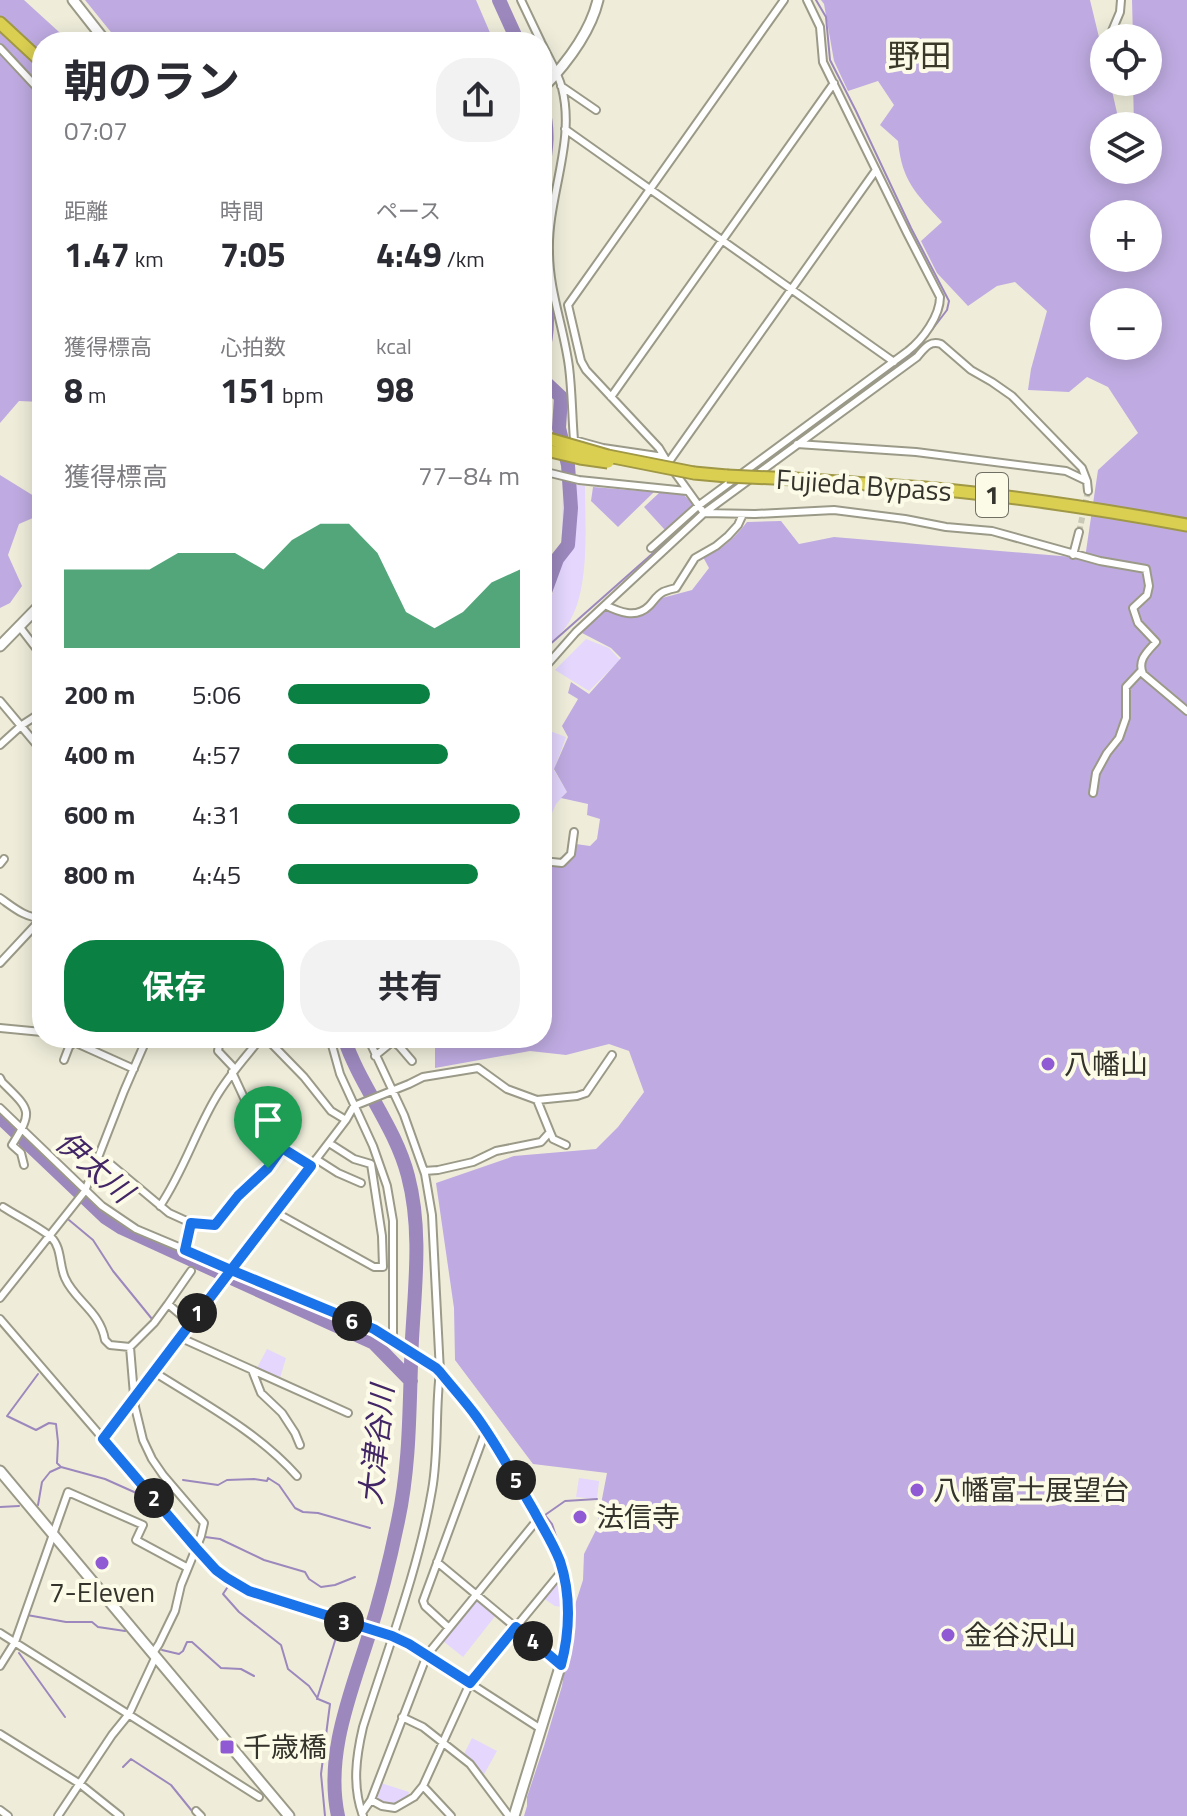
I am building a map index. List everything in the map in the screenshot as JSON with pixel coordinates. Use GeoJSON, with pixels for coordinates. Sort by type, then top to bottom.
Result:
{"type":"FeatureCollection","features":[{"type":"Feature","properties":{"kind":"highway"},"geometry":{"type":"LineString","coordinates":[[0,23],[32,53]]}},
{"type":"Feature","properties":{"kind":"highway","name":"1"},"geometry":{"type":"LineString","coordinates":[[552,440],[608,456],[694,473]]}},
{"type":"Feature","properties":{"kind":"highway","name":"Fujieda Bypass"},"geometry":{"type":"LineString","coordinates":[[552,451],[580,458],[694,473],[924,488],[993,496],[1187,525]]}},
{"type":"Feature","properties":{"kind":"street"},"geometry":{"type":"LineString","coordinates":[[73,0],[98,32]]}},
{"type":"Feature","properties":{"kind":"street"},"geometry":{"type":"LineString","coordinates":[[521,0],[537,32]]}},
{"type":"Feature","properties":{"kind":"street"},"geometry":{"type":"LineString","coordinates":[[784,0],[568,305],[581,361],[586,370],[659,448],[701,510],[743,514],[834,510],[862,513],[992,531],[1073,555],[1146,569],[1147,595],[1133,608],[1138,623],[1156,642],[1141,661],[1141,671],[1187,711]]}},
{"type":"Feature","properties":{"kind":"street"},"geometry":{"type":"LineString","coordinates":[[651,548],[916,345],[937,313],[940,297],[823,62],[820,27],[807,0]]}},
{"type":"Feature","properties":{"kind":"street"},"geometry":{"type":"LineString","coordinates":[[1115,24],[1121,0]]}},
{"type":"Feature","properties":{"kind":"street"},"geometry":{"type":"LineString","coordinates":[[552,78],[583,37],[601,1]]}},
{"type":"Feature","properties":{"kind":"street"},"geometry":{"type":"LineString","coordinates":[[0,48],[32,82]]}},
{"type":"Feature","properties":{"kind":"street"},"geometry":{"type":"LineString","coordinates":[[552,65],[564,98],[565,129],[552,211]]}},
{"type":"Feature","properties":{"kind":"street"},"geometry":{"type":"LineString","coordinates":[[611,397],[834,83]]}},
{"type":"Feature","properties":{"kind":"street"},"geometry":{"type":"LineString","coordinates":[[561,86],[596,110]]}},
{"type":"Feature","properties":{"kind":"street"},"geometry":{"type":"LineString","coordinates":[[565,129],[894,362]]}},
{"type":"Feature","properties":{"kind":"street"},"geometry":{"type":"LineString","coordinates":[[666,460],[876,170]]}},
{"type":"Feature","properties":{"kind":"street"},"geometry":{"type":"LineString","coordinates":[[552,285],[569,365],[574,440],[666,460]]}},
{"type":"Feature","properties":{"kind":"street"},"geometry":{"type":"LineString","coordinates":[[922,336],[929,344]]}},
{"type":"Feature","properties":{"kind":"street"},"geometry":{"type":"LineString","coordinates":[[552,659],[701,510],[935,342],[1012,396],[1082,468],[1088,491]]}},
{"type":"Feature","properties":{"kind":"street"},"geometry":{"type":"LineString","coordinates":[[797,444],[916,452],[1066,471],[1087,481]]}},
{"type":"Feature","properties":{"kind":"street"},"geometry":{"type":"LineString","coordinates":[[552,474],[579,480],[687,491]]}},
{"type":"Feature","properties":{"kind":"street"},"geometry":{"type":"LineString","coordinates":[[605,605],[617,611],[640,613],[663,591],[676,588],[695,558],[728,536],[743,514]]}},
{"type":"Feature","properties":{"kind":"street"},"geometry":{"type":"LineString","coordinates":[[1073,555],[1079,532]]}},
{"type":"Feature","properties":{"kind":"street"},"geometry":{"type":"LineString","coordinates":[[0,646],[32,613]]}},
{"type":"Feature","properties":{"kind":"street"},"geometry":{"type":"LineString","coordinates":[[19,626],[32,643]]}},
{"type":"Feature","properties":{"kind":"street"},"geometry":{"type":"LineString","coordinates":[[1093,793],[1096,773],[1119,738],[1126,718],[1126,687],[1141,671]]}},
{"type":"Feature","properties":{"kind":"street"},"geometry":{"type":"LineString","coordinates":[[0,701],[32,738]]}},
{"type":"Feature","properties":{"kind":"street"},"geometry":{"type":"LineString","coordinates":[[0,745],[32,718]]}},
{"type":"Feature","properties":{"kind":"street"},"geometry":{"type":"LineString","coordinates":[[552,862],[562,863],[571,854],[574,832]]}},
{"type":"Feature","properties":{"kind":"street"},"geometry":{"type":"LineString","coordinates":[[0,898],[15,910],[32,918]]}},
{"type":"Feature","properties":{"kind":"street"},"geometry":{"type":"LineString","coordinates":[[0,963],[32,929]]}},
{"type":"Feature","properties":{"kind":"street"},"geometry":{"type":"LineString","coordinates":[[0,1028],[32,1031]]}},
{"type":"Feature","properties":{"kind":"street"},"geometry":{"type":"LineString","coordinates":[[64,1060],[69,1048]]}},
{"type":"Feature","properties":{"kind":"street"},"geometry":{"type":"LineString","coordinates":[[91,1048],[134,1069]]}},
{"type":"Feature","properties":{"kind":"street"},"geometry":{"type":"LineString","coordinates":[[0,1298],[85,1190],[143,1048]]}},
{"type":"Feature","properties":{"kind":"street"},"geometry":{"type":"LineString","coordinates":[[218,1048],[233,1071],[258,1128],[265,1136],[282,1148],[361,1183]]}},
{"type":"Feature","properties":{"kind":"street"},"geometry":{"type":"LineString","coordinates":[[160,1206],[185,1163],[214,1100],[233,1071],[255,1048]]}},
{"type":"Feature","properties":{"kind":"street"},"geometry":{"type":"LineString","coordinates":[[274,1048],[304,1077],[331,1111],[346,1120]]}},
{"type":"Feature","properties":{"kind":"street"},"geometry":{"type":"LineString","coordinates":[[333,1048],[340,1074],[373,1146],[387,1186],[393,1221],[394,1342]]}},
{"type":"Feature","properties":{"kind":"street"},"geometry":{"type":"LineString","coordinates":[[362,1814],[355,1781],[357,1751],[418,1552],[432,1491],[437,1456],[438,1390],[432,1215],[424,1171],[404,1115],[372,1048]]}},
{"type":"Feature","properties":{"kind":"street"},"geometry":{"type":"LineString","coordinates":[[375,1056],[383,1048]]}},
{"type":"Feature","properties":{"kind":"street"},"geometry":{"type":"LineString","coordinates":[[401,1048],[412,1061]]}},
{"type":"Feature","properties":{"kind":"street"},"geometry":{"type":"LineString","coordinates":[[103,1439],[355,1106],[423,1077],[478,1068],[507,1089],[537,1100],[577,1096],[586,1093],[612,1055]]}},
{"type":"Feature","properties":{"kind":"street"},"geometry":{"type":"LineString","coordinates":[[0,1078],[24,1104],[27,1112],[26,1124],[12,1145],[21,1153],[24,1165]]}},
{"type":"Feature","properties":{"kind":"street"},"geometry":{"type":"LineString","coordinates":[[537,1100],[553,1139],[566,1145]]}},
{"type":"Feature","properties":{"kind":"street"},"geometry":{"type":"LineString","coordinates":[[0,1108],[115,1216],[136,1229],[230,1271],[374,1329],[438,1370],[486,1430],[549,1539],[560,1561],[566,1585],[568,1632],[561,1665],[511,1816]]}},
{"type":"Feature","properties":{"kind":"street"},"geometry":{"type":"LineString","coordinates":[[424,1171],[473,1162],[496,1151],[541,1142],[550,1132]]}},
{"type":"Feature","properties":{"kind":"street"},"geometry":{"type":"LineString","coordinates":[[275,1212],[374,1267],[383,1267],[382,1236],[371,1164],[354,1159],[329,1143]]}},
{"type":"Feature","properties":{"kind":"street"},"geometry":{"type":"LineString","coordinates":[[97,1159],[108,1162],[169,1213],[191,1223],[215,1225],[238,1196],[268,1168],[282,1148]]}},
{"type":"Feature","properties":{"kind":"street"},"geometry":{"type":"LineString","coordinates":[[3,1207],[50,1236],[57,1245],[64,1277],[95,1317],[105,1340],[110,1345],[130,1347]]}},
{"type":"Feature","properties":{"kind":"street"},"geometry":{"type":"LineString","coordinates":[[185,1250],[191,1223]]}},
{"type":"Feature","properties":{"kind":"street"},"geometry":{"type":"LineString","coordinates":[[58,1816],[129,1714],[175,1611],[181,1585],[204,1523],[152,1459],[143,1440],[135,1407],[130,1347],[154,1323],[191,1271]]}},
{"type":"Feature","properties":{"kind":"street"},"geometry":{"type":"LineString","coordinates":[[0,1280],[7,1289]]}},
{"type":"Feature","properties":{"kind":"street"},"geometry":{"type":"LineString","coordinates":[[168,1304],[190,1323]]}},
{"type":"Feature","properties":{"kind":"street"},"geometry":{"type":"LineString","coordinates":[[0,1319],[195,1551],[216,1570],[249,1591],[409,1644],[541,1729]]}},
{"type":"Feature","properties":{"kind":"street"},"geometry":{"type":"LineString","coordinates":[[179,1337],[348,1413]]}},
{"type":"Feature","properties":{"kind":"street"},"geometry":{"type":"LineString","coordinates":[[252,1370],[261,1393],[282,1413],[300,1445]]}},
{"type":"Feature","properties":{"kind":"street"},"geometry":{"type":"LineString","coordinates":[[154,1372],[234,1422],[285,1462],[297,1476]]}},
{"type":"Feature","properties":{"kind":"street"},"geometry":{"type":"LineString","coordinates":[[449,1628],[423,1601],[486,1430]]}},
{"type":"Feature","properties":{"kind":"street"},"geometry":{"type":"LineString","coordinates":[[0,1471],[289,1816]]}},
{"type":"Feature","properties":{"kind":"street"},"geometry":{"type":"LineString","coordinates":[[0,1666],[13,1645],[68,1492],[143,1525],[136,1540],[188,1568]]}},
{"type":"Feature","properties":{"kind":"street"},"geometry":{"type":"LineString","coordinates":[[362,1814],[371,1800],[427,1655],[538,1519]]}},
{"type":"Feature","properties":{"kind":"street"},"geometry":{"type":"LineString","coordinates":[[437,1562],[561,1665]]}},
{"type":"Feature","properties":{"kind":"street"},"geometry":{"type":"LineString","coordinates":[[371,1800],[395,1808],[414,1797],[423,1786],[470,1683],[562,1571]]}},
{"type":"Feature","properties":{"kind":"street"},"geometry":{"type":"LineString","coordinates":[[0,1633],[13,1645],[259,1797]]}},
{"type":"Feature","properties":{"kind":"street"},"geometry":{"type":"LineString","coordinates":[[0,1651],[13,1645]]}},
{"type":"Feature","properties":{"kind":"street"},"geometry":{"type":"LineString","coordinates":[[402,1717],[423,1727],[470,1764],[511,1816]]}},
{"type":"Feature","properties":{"kind":"street"},"geometry":{"type":"LineString","coordinates":[[0,1734],[80,1784],[120,1816]]}},
{"type":"Feature","properties":{"kind":"street"},"geometry":{"type":"LineString","coordinates":[[237,1783],[252,1772]]}},
{"type":"Feature","properties":{"kind":"street"},"geometry":{"type":"LineString","coordinates":[[423,1786],[451,1816]]}},
{"type":"Feature","properties":{"kind":"street"},"geometry":{"type":"LineString","coordinates":[[0,1810],[8,1816]]}},
{"type":"Feature","properties":{"kind":"shaded area"},"geometry":{"type":"Polygon","coordinates":[[[0,0],[24,0],[59,32],[32,32],[32,402],[19,401],[0,423],[0,0]]]}},
{"type":"Feature","properties":{"kind":"shaded area"},"geometry":{"type":"Polygon","coordinates":[[[85,0],[476,0],[490,32],[111,32],[85,0]]]}},
{"type":"Feature","properties":{"kind":"shaded area"},"geometry":{"type":"Polygon","coordinates":[[[821,0],[1090,0],[1096,24],[1090,24],[1090,96],[1113,96],[1117,112],[1090,112],[1090,184],[1162,184],[1162,112],[1134,112],[1133,96],[1162,96],[1162,24],[1133,24],[1132,0],[1187,0],[1187,1816],[524,1816],[527,1797],[562,1686],[572,1614],[583,1580],[584,1554],[596,1530],[607,1473],[533,1464],[455,1360],[454,1308],[436,1183],[514,1156],[596,1149],[618,1127],[644,1092],[629,1051],[609,1044],[566,1055],[530,1051],[435,1068],[435,1048],[552,1048],[552,863],[563,865],[573,855],[576,844],[590,846],[597,839],[600,819],[587,815],[588,804],[561,798],[567,792],[554,769],[568,737],[562,726],[578,699],[568,693],[571,682],[589,694],[621,658],[611,648],[582,633],[605,606],[637,616],[662,598],[692,590],[709,568],[703,557],[727,543],[747,522],[781,521],[799,544],[834,537],[1085,558],[1098,470],[1138,433],[1108,387],[1087,377],[1069,392],[1028,390],[1047,311],[1015,282],[997,286],[968,306],[937,273],[921,241],[942,222],[907,177],[898,141],[880,125],[894,105],[878,81],[848,91],[834,61],[821,0]]]}},
{"type":"Feature","properties":{"kind":"shaded area"},"geometry":{"type":"Polygon","coordinates":[[[0,475],[32,495],[32,518],[19,524],[8,555],[22,586],[10,603],[0,608],[0,475]]]}},
{"type":"Feature","properties":{"kind":"shaded area"},"geometry":{"type":"Polygon","coordinates":[[[563,483],[585,486],[583,580],[573,614],[563,631],[552,641],[552,595],[562,551],[563,483]]]}},
{"type":"Feature","properties":{"kind":"shaded area"},"geometry":{"type":"Polygon","coordinates":[[[593,487],[654,492],[618,527],[591,501],[593,487]]]}},
{"type":"Feature","properties":{"kind":"shaded area"},"geometry":{"type":"Polygon","coordinates":[[[659,493],[682,493],[696,507],[665,530],[644,507],[659,493]]]}},
{"type":"Feature","properties":{"kind":"shaded area"},"geometry":{"type":"Polygon","coordinates":[[[586,639],[609,648],[620,660],[589,691],[555,670],[586,639]]]}},
{"type":"Feature","properties":{"kind":"shaded area"},"geometry":{"type":"Polygon","coordinates":[[[552,732],[566,737],[554,770],[567,792],[552,813],[552,732]]]}},
{"type":"Feature","properties":{"kind":"shaded area"},"geometry":{"type":"Polygon","coordinates":[[[267,1349],[286,1358],[280,1378],[257,1368],[267,1349]]]}},
{"type":"Feature","properties":{"kind":"shaded area"},"geometry":{"type":"Polygon","coordinates":[[[579,1478],[599,1481],[597,1499],[576,1497],[579,1478]]]}},
{"type":"Feature","properties":{"kind":"shaded area"},"geometry":{"type":"Polygon","coordinates":[[[558,1580],[561,1588],[562,1607],[543,1598],[558,1580]]]}},
{"type":"Feature","properties":{"kind":"shaded area"},"geometry":{"type":"Polygon","coordinates":[[[478,1600],[496,1615],[463,1657],[443,1641],[478,1600]]]}},
{"type":"Feature","properties":{"kind":"shaded area"},"geometry":{"type":"Polygon","coordinates":[[[472,1738],[497,1751],[482,1778],[463,1756],[472,1738]]]}},
{"type":"Feature","properties":{"kind":"shaded area"},"geometry":{"type":"Polygon","coordinates":[[[381,1783],[409,1792],[408,1795],[394,1805],[377,1801],[381,1783]]]}},
{"type":"Feature","properties":{"kind":"waterway","name":"大津谷川"},"geometry":{"type":"LineString","coordinates":[[499,0],[513,32]]}},
{"type":"Feature","properties":{"kind":"waterway"},"geometry":{"type":"LineString","coordinates":[[750,473],[915,352],[947,310],[949,301],[830,60],[826,17],[816,0]]}},
{"type":"Feature","properties":{"kind":"waterway","name":"大津谷川"},"geometry":{"type":"LineString","coordinates":[[552,389],[561,397],[559,428],[568,465],[571,508],[568,545],[557,559],[552,573]]}},
{"type":"Feature","properties":{"kind":"waterway"},"geometry":{"type":"LineString","coordinates":[[552,642],[698,511],[738,482]]}},
{"type":"Feature","properties":{"kind":"waterway","name":"大津谷川"},"geometry":{"type":"LineString","coordinates":[[338,1816],[335,1771],[341,1726],[381,1595],[402,1498],[409,1430],[416,1257],[415,1216],[408,1176],[395,1140],[348,1048]]}},
{"type":"Feature","properties":{"kind":"waterway","name":"伊太川"},"geometry":{"type":"LineString","coordinates":[[0,1117],[105,1217],[122,1228],[374,1343],[411,1381]]}},
{"type":"Feature","properties":{"kind":"waterway"},"geometry":{"type":"LineString","coordinates":[[69,1220],[93,1240],[113,1271],[152,1319]]}},
{"type":"Feature","properties":{"kind":"waterway"},"geometry":{"type":"LineString","coordinates":[[38,1374],[7,1416],[36,1430],[49,1423],[56,1424],[57,1463],[61,1467]]}},
{"type":"Feature","properties":{"kind":"waterway"},"geometry":{"type":"LineString","coordinates":[[38,1505],[42,1482],[50,1472],[61,1467],[105,1479],[143,1496]]}},
{"type":"Feature","properties":{"kind":"waterway"},"geometry":{"type":"LineString","coordinates":[[183,1480],[218,1485],[227,1480],[267,1481],[268,1478],[279,1485],[295,1508],[303,1512],[318,1513],[370,1528]]}},
{"type":"Feature","properties":{"kind":"waterway"},"geometry":{"type":"LineString","coordinates":[[564,1561],[552,1524],[545,1515],[565,1501],[597,1499]]}},
{"type":"Feature","properties":{"kind":"waterway"},"geometry":{"type":"LineString","coordinates":[[0,1507],[19,1506]]}},
{"type":"Feature","properties":{"kind":"waterway"},"geometry":{"type":"LineString","coordinates":[[205,1537],[220,1539],[264,1560],[305,1572],[321,1587],[355,1577]]}},
{"type":"Feature","properties":{"kind":"waterway"},"geometry":{"type":"LineString","coordinates":[[227,1588],[223,1594],[239,1612],[281,1645],[288,1669],[309,1686],[318,1699],[330,1704],[321,1774],[325,1816]]}},
{"type":"Feature","properties":{"kind":"waterway"},"geometry":{"type":"LineString","coordinates":[[27,1615],[66,1622],[92,1622],[98,1627],[125,1631]]}},
{"type":"Feature","properties":{"kind":"waterway"},"geometry":{"type":"LineString","coordinates":[[317,1699],[339,1628]]}},
{"type":"Feature","properties":{"kind":"waterway"},"geometry":{"type":"LineString","coordinates":[[162,1650],[179,1654],[187,1642],[192,1642],[221,1668],[241,1669],[254,1676]]}},
{"type":"Feature","properties":{"kind":"waterway"},"geometry":{"type":"LineString","coordinates":[[19,1653],[65,1717]]}},
{"type":"Feature","properties":{"kind":"waterway"},"geometry":{"type":"LineString","coordinates":[[123,1767],[131,1759],[171,1785],[196,1816]]}},
{"type":"Feature","properties":{"kind":"tunnel"},"geometry":{"type":"LineString","coordinates":[[1079,532],[1088,491]]}},
{"type":"Feature","properties":{"kind":"place","name":"八幡山"},"geometry":{"type":"Point","coordinates":[1048,1064]}},
{"type":"Feature","properties":{"kind":"place","name":"八幡富士展望台"},"geometry":{"type":"Point","coordinates":[917,1490]}},
{"type":"Feature","properties":{"kind":"place","name":"法信寺"},"geometry":{"type":"Point","coordinates":[580,1517]}},
{"type":"Feature","properties":{"kind":"place","name":"7-Eleven"},"geometry":{"type":"Point","coordinates":[102,1563]}},
{"type":"Feature","properties":{"kind":"place","name":"金谷沢山"},"geometry":{"type":"Point","coordinates":[948,1635]}},
{"type":"Feature","properties":{"kind":"place","name":"千歳橋"},"geometry":{"type":"Point","coordinates":[227,1747]}},
{"type":"Feature","properties":{"kind":"district","name":"野田"},"geometry":{"type":"Point","coordinates":[920,56]}},
{"type":"Feature","properties":{"kind":"route"},"geometry":{"type":"LineString","coordinates":[[268,1168],[238,1196],[215,1225],[191,1223],[185,1250],[231,1270],[103,1439],[216,1570],[238,1586],[392,1636],[470,1683],[516,1627],[561,1665],[568,1632],[568,1612],[560,1561],[498,1448],[440,1372],[374,1329],[231,1270],[311,1166],[282,1148],[268,1168]]}}]}
